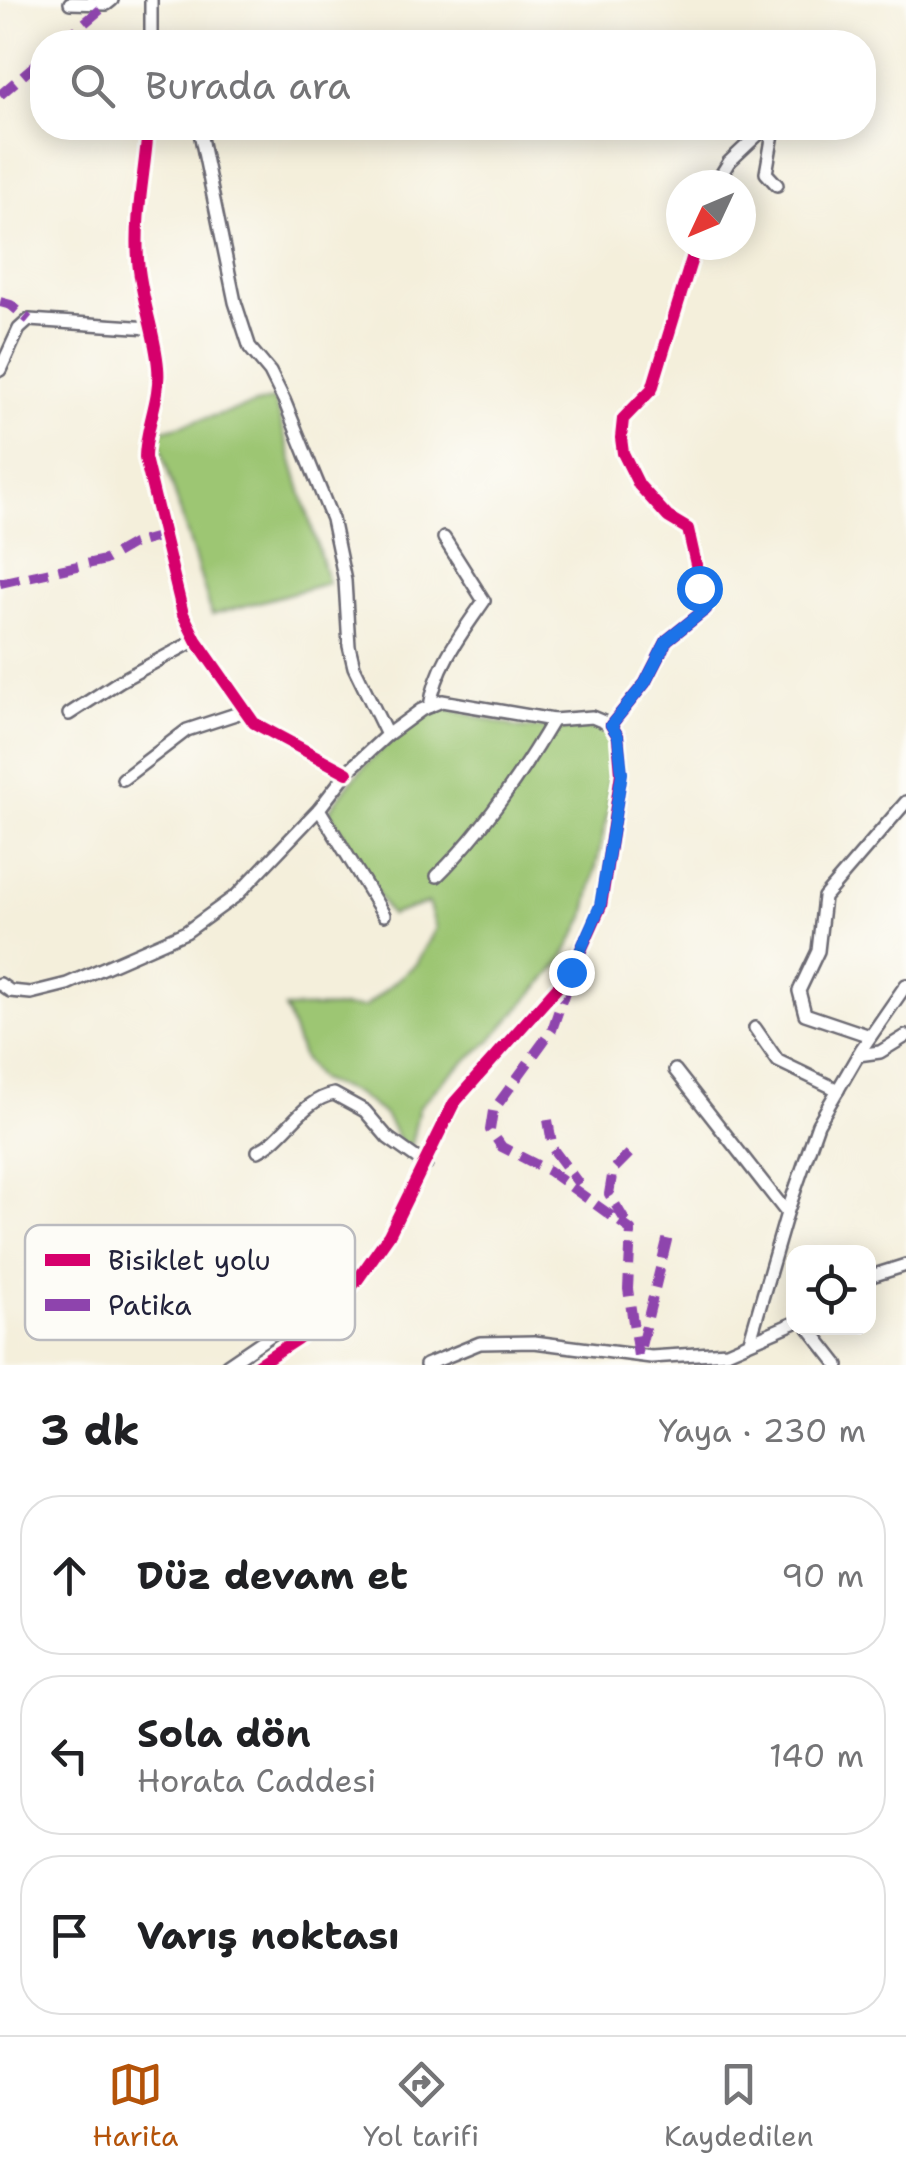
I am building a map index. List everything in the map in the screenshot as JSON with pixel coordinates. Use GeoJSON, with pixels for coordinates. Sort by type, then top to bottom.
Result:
{"type":"FeatureCollection","features":[{"type":"Feature","properties":{"kind":"street"},"geometry":{"type":"LineString","coordinates":[[70,3],[107,4],[112,0]]}},
{"type":"Feature","properties":{"kind":"street"},"geometry":{"type":"LineString","coordinates":[[151,0],[151,30]]}},
{"type":"Feature","properties":{"kind":"street"},"geometry":{"type":"LineString","coordinates":[[146,140],[138,194],[138,264],[158,367],[157,403],[145,436],[145,458],[183,614],[196,640],[254,723],[347,773]]}},
{"type":"Feature","properties":{"kind":"street"},"geometry":{"type":"LineString","coordinates":[[201,140],[235,302],[250,348],[270,372],[284,400],[332,519],[345,581],[348,646],[387,736]]}},
{"type":"Feature","properties":{"kind":"street"},"geometry":{"type":"LineString","coordinates":[[724,170],[752,140]]}},
{"type":"Feature","properties":{"kind":"street"},"geometry":{"type":"LineString","coordinates":[[772,140],[766,172],[777,185]]}},
{"type":"Feature","properties":{"kind":"street"},"geometry":{"type":"LineString","coordinates":[[611,725],[645,683],[667,640],[706,609],[688,529],[668,517],[639,486],[622,453],[621,438],[623,419],[652,388],[691,260]]}},
{"type":"Feature","properties":{"kind":"street"},"geometry":{"type":"LineString","coordinates":[[0,370],[18,329],[29,320],[150,328]]}},
{"type":"Feature","properties":{"kind":"street"},"geometry":{"type":"LineString","coordinates":[[430,706],[432,690],[452,646],[484,601],[444,538]]}},
{"type":"Feature","properties":{"kind":"street"},"geometry":{"type":"LineString","coordinates":[[69,714],[196,640]]}},
{"type":"Feature","properties":{"kind":"street"},"geometry":{"type":"LineString","coordinates":[[0,984],[10,991],[31,993],[67,984],[186,932],[237,895],[320,809],[347,773],[387,736],[430,706],[442,701],[553,720],[592,716],[611,725],[618,736],[622,773],[600,906],[571,972],[454,1104],[388,1235],[355,1283]]}},
{"type":"Feature","properties":{"kind":"street"},"geometry":{"type":"LineString","coordinates":[[123,778],[186,730],[245,711]]}},
{"type":"Feature","properties":{"kind":"street"},"geometry":{"type":"LineString","coordinates":[[437,876],[468,846],[553,720]]}},
{"type":"Feature","properties":{"kind":"street"},"geometry":{"type":"LineString","coordinates":[[870,1036],[805,1014],[798,991],[818,951],[824,897],[906,802]]}},
{"type":"Feature","properties":{"kind":"street"},"geometry":{"type":"LineString","coordinates":[[320,809],[384,915]]}},
{"type":"Feature","properties":{"kind":"street"},"geometry":{"type":"LineString","coordinates":[[750,1340],[818,1124],[870,1036],[906,985]]}},
{"type":"Feature","properties":{"kind":"street"},"geometry":{"type":"LineString","coordinates":[[755,1028],[778,1060],[838,1090]]}},
{"type":"Feature","properties":{"kind":"street"},"geometry":{"type":"LineString","coordinates":[[858,1055],[880,1052],[906,1036]]}},
{"type":"Feature","properties":{"kind":"street"},"geometry":{"type":"LineString","coordinates":[[675,1070],[788,1213]]}},
{"type":"Feature","properties":{"kind":"street"},"geometry":{"type":"LineString","coordinates":[[258,1151],[276,1140],[312,1103],[334,1094],[365,1110],[388,1138],[426,1165]]}},
{"type":"Feature","properties":{"kind":"street"},"geometry":{"type":"LineString","coordinates":[[876,1274],[906,1265]]}},
{"type":"Feature","properties":{"kind":"street"},"geometry":{"type":"LineString","coordinates":[[426,1365],[480,1343],[534,1342],[652,1358],[728,1358],[750,1340],[786,1326]]}},
{"type":"Feature","properties":{"kind":"street"},"geometry":{"type":"LineString","coordinates":[[814,1335],[838,1365]]}},
{"type":"Feature","properties":{"kind":"street"},"geometry":{"type":"LineString","coordinates":[[226,1365],[263,1340]]}},
{"type":"Feature","properties":{"kind":"street"},"geometry":{"type":"LineString","coordinates":[[257,1365],[295,1340]]}},
{"type":"Feature","properties":{"kind":"green space"},"geometry":{"type":"Polygon","coordinates":[[[274,399],[328,583],[212,615],[156,432],[274,399]]]}},
{"type":"Feature","properties":{"kind":"green space"},"geometry":{"type":"Polygon","coordinates":[[[446,708],[519,728],[564,728],[591,723],[603,727],[613,745],[608,759],[609,807],[585,917],[561,962],[490,1041],[449,1075],[419,1107],[411,1145],[401,1143],[385,1115],[357,1094],[319,1080],[303,1059],[285,1008],[365,1007],[416,964],[436,928],[428,903],[390,915],[329,811],[351,781],[396,736],[446,708]]]}},
{"type":"Feature","properties":{"kind":"marked path"},"geometry":{"type":"LineString","coordinates":[[76,30],[107,4]]}},
{"type":"Feature","properties":{"kind":"marked path"},"geometry":{"type":"LineString","coordinates":[[0,95],[30,69]]}},
{"type":"Feature","properties":{"kind":"marked path"},"geometry":{"type":"LineString","coordinates":[[0,302],[11,305],[29,320]]}},
{"type":"Feature","properties":{"kind":"marked path"},"geometry":{"type":"LineString","coordinates":[[0,583],[105,560],[133,544],[162,536]]}},
{"type":"Feature","properties":{"kind":"marked path"},"geometry":{"type":"LineString","coordinates":[[568,983],[552,1030],[493,1111],[490,1130],[502,1147],[549,1171],[631,1230],[628,1289],[638,1356]]}},
{"type":"Feature","properties":{"kind":"marked path"},"geometry":{"type":"LineString","coordinates":[[548,1120],[553,1149],[579,1184]]}},
{"type":"Feature","properties":{"kind":"marked path"},"geometry":{"type":"LineString","coordinates":[[626,1222],[609,1194],[613,1170],[633,1150]]}},
{"type":"Feature","properties":{"kind":"marked path"},"geometry":{"type":"LineString","coordinates":[[641,1346],[669,1232]]}},
{"type":"Feature","properties":{"kind":"cycle path"},"geometry":{"type":"LineString","coordinates":[[147,140],[137,242],[158,379],[145,458],[183,614],[196,640],[254,723],[347,773]]}},
{"type":"Feature","properties":{"kind":"cycle path"},"geometry":{"type":"LineString","coordinates":[[355,1282],[389,1235],[454,1103],[571,972],[601,906],[621,773],[618,736],[611,725],[645,683],[667,640],[706,609],[688,529],[668,517],[639,485],[623,453],[621,438],[623,419],[652,389],[691,260]]}},
{"type":"Feature","properties":{"kind":"cycle path"},"geometry":{"type":"LineString","coordinates":[[257,1365],[295,1340]]}},
{"type":"Feature","properties":{"kind":"route"},"geometry":{"type":"LineString","coordinates":[[571,972],[600,906],[622,773],[618,736],[611,725],[645,683],[667,640],[706,609],[699,588]]}}]}
